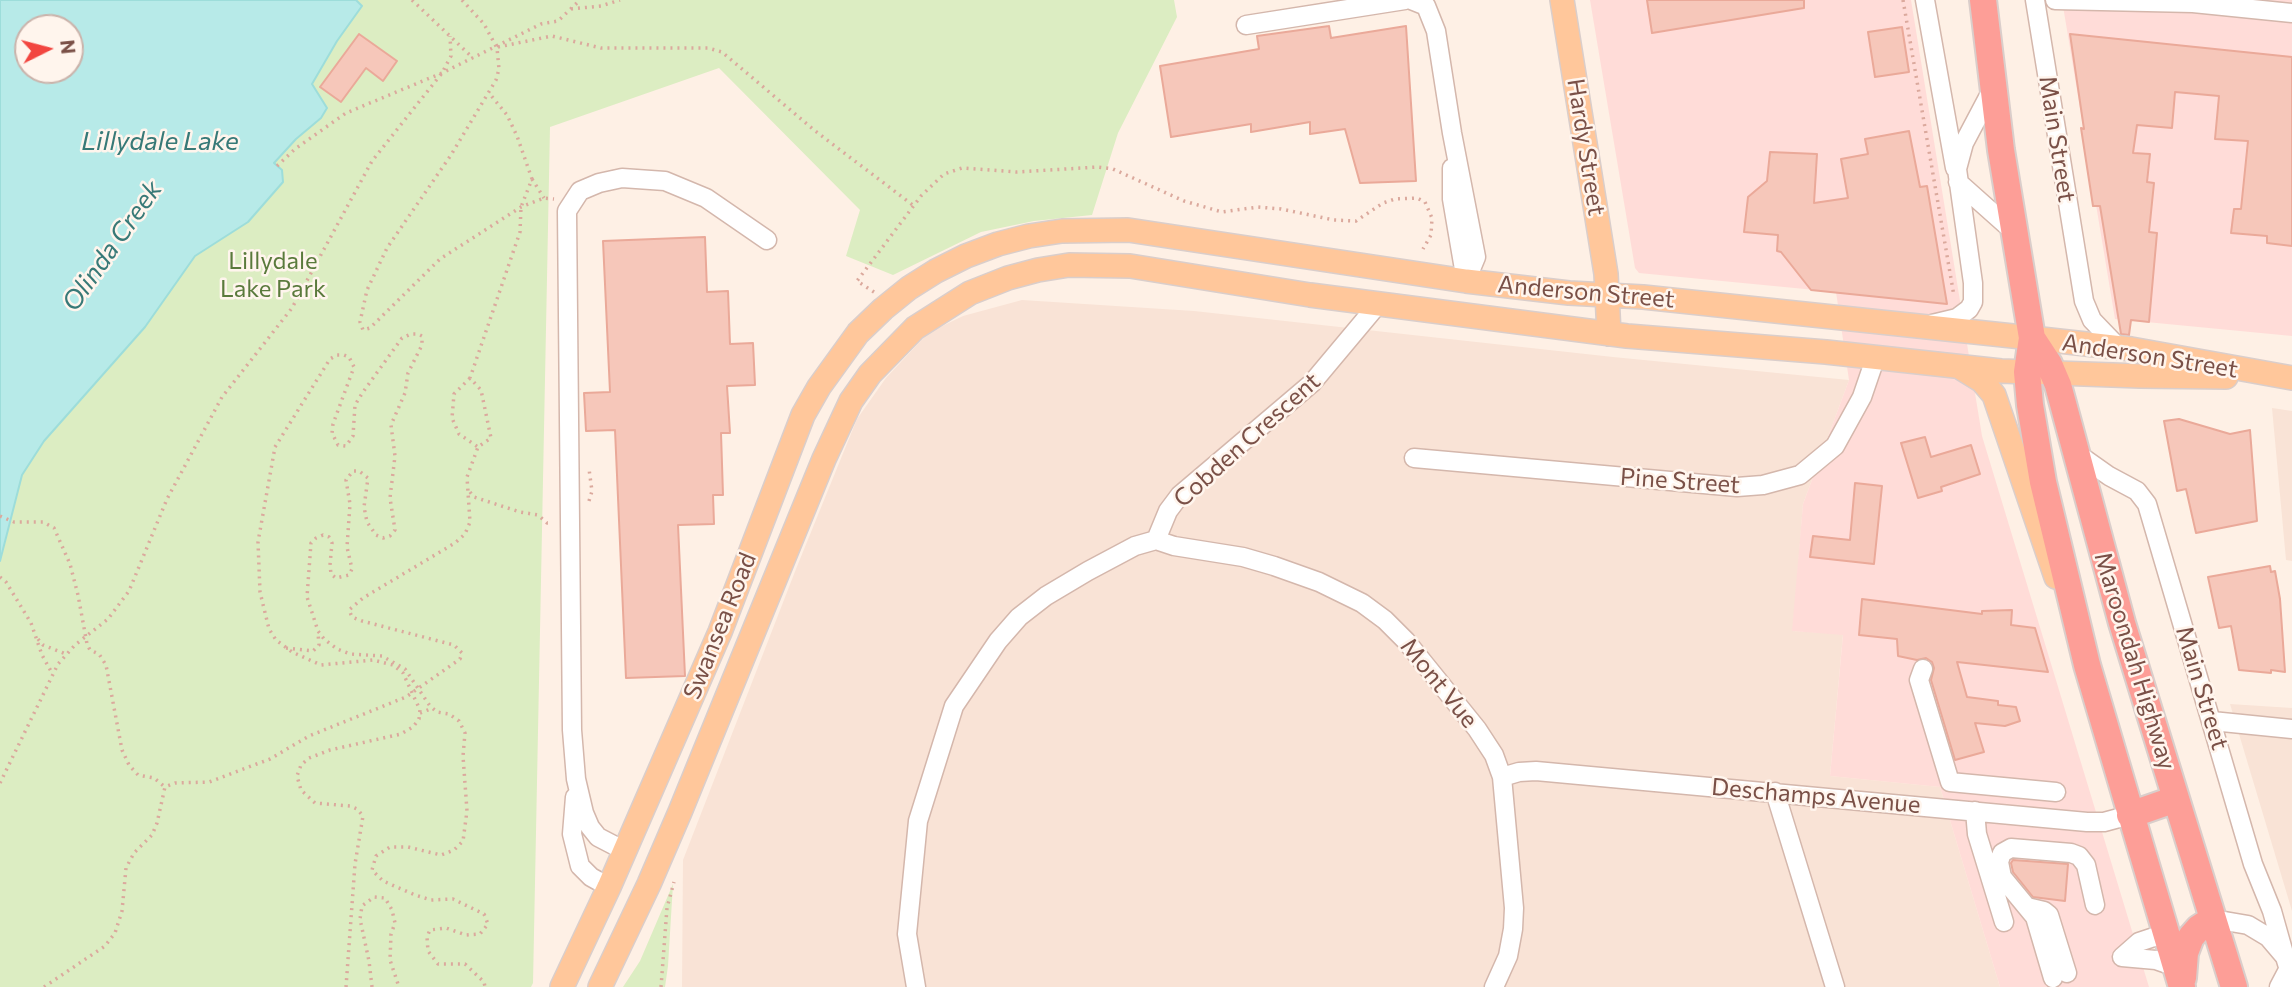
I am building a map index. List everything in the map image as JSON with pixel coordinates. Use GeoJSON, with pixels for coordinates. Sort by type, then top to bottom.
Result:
{"type":"FeatureCollection","features":[{"type":"Feature","properties":{"kind":"highway","name":"Maroondah Highway"},"geometry":{"type":"LineString","coordinates":[[1983,0],[1992,90],[2032,338],[2027,372],[2043,482],[2087,664],[2181,980]]}},
{"type":"Feature","properties":{"kind":"highway","name":"Maroondah Highway"},"geometry":{"type":"LineString","coordinates":[[2032,338],[2054,374],[2122,623],[2234,987]]}},
{"type":"Feature","properties":{"kind":"highway"},"geometry":{"type":"LineString","coordinates":[[2130,815],[2176,799]]}},
{"type":"Feature","properties":{"kind":"highway"},"geometry":{"type":"LineString","coordinates":[[2181,980],[2189,942],[2199,928],[2213,919]]}},
{"type":"Feature","properties":{"kind":"main road","name":"Hardy Street"},"geometry":{"type":"LineString","coordinates":[[1562,0],[1608,295],[1609,334]]}},
{"type":"Feature","properties":{"kind":"main road","name":"Anderson Street"},"geometry":{"type":"LineString","coordinates":[[909,288],[956,261],[998,244],[1062,231],[1128,230],[1466,281],[1569,293],[1643,297],[2119,348],[2283,377]]}},
{"type":"Feature","properties":{"kind":"main road"},"geometry":{"type":"LineString","coordinates":[[1231,244],[1299,269],[1373,282],[1378,289],[1379,303]]}},
{"type":"Feature","properties":{"kind":"main road","name":"Anderson Street"},"geometry":{"type":"LineString","coordinates":[[915,328],[970,293],[1038,270],[1069,265],[1130,266],[1310,295],[1609,334],[2054,374],[2283,377]]}},
{"type":"Feature","properties":{"kind":"main road"},"geometry":{"type":"LineString","coordinates":[[1465,315],[1466,281]]}},
{"type":"Feature","properties":{"kind":"main road","name":"Swansea Road"},"geometry":{"type":"LineString","coordinates":[[562,987],[609,887],[720,632],[803,415],[838,358],[858,333],[909,288]]}},
{"type":"Feature","properties":{"kind":"main road"},"geometry":{"type":"LineString","coordinates":[[1876,356],[1880,323]]}},
{"type":"Feature","properties":{"kind":"main road","name":"Swansea Road"},"geometry":{"type":"LineString","coordinates":[[600,987],[649,884],[835,431],[870,374],[915,328]]}},
{"type":"Feature","properties":{"kind":"main road"},"geometry":{"type":"LineString","coordinates":[[1948,365],[1978,378],[1994,395],[2087,664]]}},
{"type":"Feature","properties":{"kind":"main road"},"geometry":{"type":"LineString","coordinates":[[625,850],[649,884]]}},
{"type":"Feature","properties":{"kind":"main road"},"geometry":{"type":"LineString","coordinates":[[609,887],[649,884]]}},
{"type":"Feature","properties":{"kind":"main road"},"geometry":{"type":"LineString","coordinates":[[583,941],[612,936],[622,942]]}},
{"type":"Feature","properties":{"kind":"street"},"geometry":{"type":"LineString","coordinates":[[1246,25],[1405,0]]}},
{"type":"Feature","properties":{"kind":"street"},"geometry":{"type":"LineString","coordinates":[[1411,0],[1426,6],[1433,19],[1476,260],[1466,281]]}},
{"type":"Feature","properties":{"kind":"street"},"geometry":{"type":"LineString","coordinates":[[1915,326],[1957,318],[1969,309],[1973,302],[1973,283],[1958,180],[1925,0]]}},
{"type":"Feature","properties":{"kind":"street","name":"Main Street"},"geometry":{"type":"LineString","coordinates":[[2035,0],[2084,301],[2092,320],[2119,348]]}},
{"type":"Feature","properties":{"kind":"street"},"geometry":{"type":"LineString","coordinates":[[2055,0],[2186,1],[2292,13]]}},
{"type":"Feature","properties":{"kind":"street"},"geometry":{"type":"LineString","coordinates":[[1992,90],[1964,144],[1958,166],[1958,180],[2013,231]]}},
{"type":"Feature","properties":{"kind":"street"},"geometry":{"type":"LineString","coordinates":[[609,887],[591,877],[580,866],[572,834],[576,779],[570,680],[567,211],[580,191],[599,183],[622,178],[665,181],[706,198],[767,240]]}},
{"type":"Feature","properties":{"kind":"street","name":"Cobden Crescent"},"geometry":{"type":"LineString","coordinates":[[1156,540],[1164,517],[1180,495],[1312,383],[1379,303]]}},
{"type":"Feature","properties":{"kind":"street","name":"Pine Street"},"geometry":{"type":"LineString","coordinates":[[1414,457],[1737,487],[1774,483],[1800,475],[1835,446],[1862,397],[1876,356]]}},
{"type":"Feature","properties":{"kind":"street","name":"Main Street"},"geometry":{"type":"LineString","coordinates":[[2075,452],[2109,476],[2137,491],[2147,504],[2253,864],[2272,911],[2289,969]]}},
{"type":"Feature","properties":{"kind":"street"},"geometry":{"type":"LineString","coordinates":[[916,987],[907,934],[918,821],[954,706],[998,641],[1018,617],[1046,596],[1088,571],[1135,546],[1156,540]]}},
{"type":"Feature","properties":{"kind":"street","name":"Mont Vue"},"geometry":{"type":"LineString","coordinates":[[1156,540],[1174,546],[1243,557],[1286,569],[1336,589],[1369,608],[1394,628],[1489,747],[1502,777],[1514,918],[1508,956],[1494,987]]}},
{"type":"Feature","properties":{"kind":"street"},"geometry":{"type":"LineString","coordinates":[[1923,669],[1919,681],[1950,782],[2056,792]]}},
{"type":"Feature","properties":{"kind":"street"},"geometry":{"type":"LineString","coordinates":[[2212,721],[2292,729]]}},
{"type":"Feature","properties":{"kind":"street","name":"Deschamps Avenue"},"geometry":{"type":"LineString","coordinates":[[1502,777],[1536,771],[2087,822],[2104,822],[2130,815]]}},
{"type":"Feature","properties":{"kind":"street"},"geometry":{"type":"LineString","coordinates":[[576,779],[590,827],[598,837],[625,850]]}},
{"type":"Feature","properties":{"kind":"street"},"geometry":{"type":"LineString","coordinates":[[1775,792],[1835,987]]}},
{"type":"Feature","properties":{"kind":"street"},"geometry":{"type":"LineString","coordinates":[[1975,811],[1977,834],[2004,922]]}},
{"type":"Feature","properties":{"kind":"street"},"geometry":{"type":"LineString","coordinates":[[2060,975],[2035,917],[2004,881],[1999,862],[2002,853],[2011,848],[2079,856],[2086,865],[2095,905]]}},
{"type":"Feature","properties":{"kind":"street"},"geometry":{"type":"LineString","coordinates":[[2213,919],[2241,922],[2255,928],[2274,942],[2289,969],[2278,987]]}},
{"type":"Feature","properties":{"kind":"street"},"geometry":{"type":"LineString","coordinates":[[2166,933],[2139,942],[2122,957],[2156,960],[2181,980]]}},
{"type":"Feature","properties":{"kind":"path"},"geometry":{"type":"LineString","coordinates":[[412,0],[473,58]]}},
{"type":"Feature","properties":{"kind":"path"},"geometry":{"type":"LineString","coordinates":[[462,0],[484,24],[497,48],[499,69],[496,80],[451,155],[387,248],[367,290],[360,322],[363,330],[370,328],[440,259],[521,207],[544,198],[574,201]]}},
{"type":"Feature","properties":{"kind":"path"},"geometry":{"type":"LineString","coordinates":[[277,166],[295,149],[346,113],[497,48],[541,24],[558,21],[580,0]]}},
{"type":"Feature","properties":{"kind":"path"},"geometry":{"type":"LineString","coordinates":[[570,9],[601,6],[620,0]]}},
{"type":"Feature","properties":{"kind":"path"},"geometry":{"type":"LineString","coordinates":[[1903,0],[1955,304]]}},
{"type":"Feature","properties":{"kind":"path"},"geometry":{"type":"LineString","coordinates":[[0,783],[52,673],[66,654],[108,619],[129,591],[167,499],[222,397],[292,308],[372,161],[442,73],[451,56],[450,36]]}},
{"type":"Feature","properties":{"kind":"path"},"geometry":{"type":"LineString","coordinates":[[497,48],[552,36],[601,48],[708,48],[722,52],[814,130],[914,205]]}},
{"type":"Feature","properties":{"kind":"path"},"geometry":{"type":"LineString","coordinates":[[489,93],[507,115],[532,179],[544,198]]}},
{"type":"Feature","properties":{"kind":"path"},"geometry":{"type":"LineString","coordinates":[[890,303],[857,281],[914,205],[944,174],[962,168],[1017,172],[1098,167],[1113,169],[1184,201],[1222,212],[1258,207],[1334,220],[1356,221],[1383,203],[1395,199],[1417,198],[1425,202],[1432,218],[1431,235],[1423,249]]}},
{"type":"Feature","properties":{"kind":"path"},"geometry":{"type":"LineString","coordinates":[[478,447],[459,434],[452,418],[454,394],[470,378],[520,232],[521,207],[532,179]]}},
{"type":"Feature","properties":{"kind":"path"},"geometry":{"type":"LineString","coordinates":[[284,647],[313,652],[319,645],[318,631],[306,597],[310,543],[316,538],[328,537],[332,543],[331,574],[336,578],[349,575],[352,569],[347,547],[350,514],[346,480],[353,471],[359,471],[368,478],[363,507],[367,522],[376,535],[383,538],[390,536],[395,530],[390,498],[395,456],[391,425],[405,393],[408,373],[422,345],[422,336],[418,334],[402,338],[355,405],[351,443],[346,446],[338,445],[332,433],[354,367],[349,357],[337,355],[330,359],[275,447],[258,542],[260,592],[269,629],[284,647],[321,665],[383,662],[403,673],[433,708],[459,721],[465,733],[463,756],[467,811],[463,841],[454,850],[441,855],[408,847],[390,847],[376,856],[372,870],[383,881],[415,895],[431,901],[453,899],[484,914],[488,924],[480,933],[466,935],[446,928],[430,930],[427,937],[428,951],[438,964],[465,964],[484,982],[485,987]]}},
{"type":"Feature","properties":{"kind":"path"},"geometry":{"type":"LineString","coordinates":[[165,787],[175,783],[209,782],[270,759],[309,736],[406,697],[460,659],[458,648],[439,639],[362,621],[352,617],[349,610],[363,598],[455,543],[464,534],[470,522],[467,477],[478,447],[491,438],[481,390],[470,378]]}},
{"type":"Feature","properties":{"kind":"path"},"geometry":{"type":"LineString","coordinates":[[588,504],[592,491],[589,469]]}},
{"type":"Feature","properties":{"kind":"path"},"geometry":{"type":"LineString","coordinates":[[469,491],[474,497],[538,515],[547,523],[571,523]]}},
{"type":"Feature","properties":{"kind":"path"},"geometry":{"type":"LineString","coordinates":[[0,516],[14,522],[35,520],[54,528],[70,564],[90,650],[99,654],[106,664],[122,750],[129,765],[138,775],[154,778],[165,787]]}},
{"type":"Feature","properties":{"kind":"path"},"geometry":{"type":"LineString","coordinates":[[0,577],[6,582],[31,623],[42,655],[52,673]]}},
{"type":"Feature","properties":{"kind":"path"},"geometry":{"type":"LineString","coordinates":[[318,631],[337,649],[350,654],[382,656],[405,669],[420,713],[413,727],[401,734],[330,750],[309,758],[301,765],[297,776],[301,790],[315,803],[350,806],[363,816],[355,864],[346,987]]}},
{"type":"Feature","properties":{"kind":"path"},"geometry":{"type":"LineString","coordinates":[[37,638],[43,645],[66,654]]}},
{"type":"Feature","properties":{"kind":"path"},"geometry":{"type":"LineString","coordinates":[[420,713],[433,708]]}},
{"type":"Feature","properties":{"kind":"path"},"geometry":{"type":"LineString","coordinates":[[44,987],[105,946],[115,933],[122,911],[126,868],[134,853],[152,835],[165,787]]}},
{"type":"Feature","properties":{"kind":"path"},"geometry":{"type":"LineString","coordinates":[[661,987],[667,908],[675,877]]}},
{"type":"Feature","properties":{"kind":"path"},"geometry":{"type":"LineString","coordinates":[[372,987],[360,919],[362,906],[374,897],[385,898],[392,911],[394,923],[390,960],[399,987]]}},
{"type":"Feature","properties":{"kind":"shaded area"},"geometry":{"type":"Polygon","coordinates":[[[1590,0],[1911,0],[1982,436],[2149,987],[2000,987],[1940,787],[1830,776],[1843,635],[1792,631],[1803,504],[1849,380],[1836,292],[1639,273],[1635,268],[1590,0]]]}},
{"type":"Feature","properties":{"kind":"shaded area"},"geometry":{"type":"Polygon","coordinates":[[[2062,0],[2292,0],[2292,336],[2115,319],[2062,0]]]}},
{"type":"Feature","properties":{"kind":"shaded area"},"geometry":{"type":"Polygon","coordinates":[[[1022,300],[1194,311],[1849,380],[1803,504],[1793,631],[1843,634],[1830,776],[1940,787],[2000,987],[682,987],[683,860],[857,419],[886,378],[928,333],[963,316],[1022,300]]]}},
{"type":"Feature","properties":{"kind":"shaded area"},"geometry":{"type":"Polygon","coordinates":[[[2272,408],[2292,411],[2292,561],[2286,560],[2272,408]]]}},
{"type":"Feature","properties":{"kind":"shaded area"},"geometry":{"type":"Polygon","coordinates":[[[2230,704],[2292,708],[2292,911],[2230,704]]]}},
{"type":"Feature","properties":{"kind":"green space","name":"Lillydale Lake Park"},"geometry":{"type":"Polygon","coordinates":[[[0,0],[1174,0],[1177,17],[1118,133],[1092,215],[1034,221],[981,232],[893,275],[846,256],[860,210],[719,68],[550,127],[531,987],[0,987],[0,0]]]}},
{"type":"Feature","properties":{"kind":"green space"},"geometry":{"type":"Polygon","coordinates":[[[673,884],[665,987],[623,987],[640,961],[673,884]]]}},
{"type":"Feature","properties":{"kind":"water","name":"Lillydale Lake"},"geometry":{"type":"Polygon","coordinates":[[[0,0],[356,0],[362,6],[337,41],[312,84],[327,108],[321,118],[296,139],[274,163],[282,170],[283,182],[248,222],[195,256],[145,327],[44,441],[22,475],[0,561],[0,0]]]}},
{"type":"Feature","properties":{"kind":"building"},"geometry":{"type":"Polygon","coordinates":[[[1647,0],[1804,0],[1804,8],[1652,33],[1647,0]]]}},
{"type":"Feature","properties":{"kind":"building"},"geometry":{"type":"Polygon","coordinates":[[[1329,26],[1331,38],[1406,26],[1416,181],[1360,183],[1345,129],[1310,134],[1310,122],[1251,132],[1251,124],[1171,137],[1160,66],[1259,49],[1257,36],[1329,26]]]}},
{"type":"Feature","properties":{"kind":"building"},"geometry":{"type":"Polygon","coordinates":[[[1902,27],[1909,72],[1875,77],[1868,32],[1902,27]]]}},
{"type":"Feature","properties":{"kind":"building"},"geometry":{"type":"Polygon","coordinates":[[[359,34],[397,61],[383,81],[366,68],[341,102],[320,87],[359,34]]]}},
{"type":"Feature","properties":{"kind":"building"},"geometry":{"type":"Polygon","coordinates":[[[2070,34],[2292,57],[2292,246],[2267,243],[2267,236],[2231,233],[2234,209],[2241,209],[2248,141],[2215,139],[2219,96],[2175,92],[2172,128],[2137,125],[2133,153],[2150,154],[2147,182],[2154,183],[2149,232],[2157,233],[2149,322],[2131,320],[2129,335],[2121,334],[2100,206],[2093,206],[2070,34]]]}},
{"type":"Feature","properties":{"kind":"building"},"geometry":{"type":"Polygon","coordinates":[[[1909,131],[1920,187],[1927,186],[1947,304],[1811,290],[1781,252],[1777,251],[1778,235],[1744,232],[1748,197],[1767,181],[1770,152],[1817,154],[1814,203],[1848,198],[1841,159],[1868,154],[1865,139],[1909,131]]]}},
{"type":"Feature","properties":{"kind":"building"},"geometry":{"type":"Polygon","coordinates":[[[705,237],[707,292],[728,291],[730,344],[753,343],[755,385],[727,386],[730,433],[721,433],[723,495],[713,495],[714,524],[678,525],[685,676],[626,678],[615,430],[586,431],[584,393],[610,392],[603,241],[705,237]]]}},
{"type":"Feature","properties":{"kind":"building"},"geometry":{"type":"Polygon","coordinates":[[[2179,419],[2230,434],[2250,430],[2257,521],[2196,533],[2186,489],[2177,491],[2164,421],[2179,419]]]}},
{"type":"Feature","properties":{"kind":"building"},"geometry":{"type":"Polygon","coordinates":[[[1925,437],[1931,457],[1971,445],[1980,474],[1941,487],[1942,491],[1918,498],[1901,443],[1925,437]]]}},
{"type":"Feature","properties":{"kind":"building"},"geometry":{"type":"Polygon","coordinates":[[[1855,483],[1882,486],[1874,564],[1810,557],[1813,536],[1850,540],[1855,483]]]}},
{"type":"Feature","properties":{"kind":"building"},"geometry":{"type":"Polygon","coordinates":[[[2270,566],[2271,572],[2275,571],[2280,599],[2285,672],[2239,670],[2231,626],[2219,628],[2208,577],[2270,566]]]}},
{"type":"Feature","properties":{"kind":"building"},"geometry":{"type":"Polygon","coordinates":[[[1862,599],[1982,614],[1982,611],[2012,610],[2011,625],[2035,628],[2048,672],[1957,662],[1967,697],[1998,701],[1998,705],[2016,707],[2020,721],[2005,726],[1975,723],[1984,752],[1955,760],[1931,680],[1934,668],[1932,662],[1926,658],[1917,660],[1898,656],[1897,639],[1859,635],[1862,599]]]}},
{"type":"Feature","properties":{"kind":"building"},"geometry":{"type":"Polygon","coordinates":[[[2013,860],[2068,864],[2065,901],[2033,897],[2013,872],[2013,860]]]}},
{"type":"Feature","properties":{"kind":"water label","name":"Olinda Creek"},"geometry":{"type":"Point","coordinates":[112,246]}}]}
